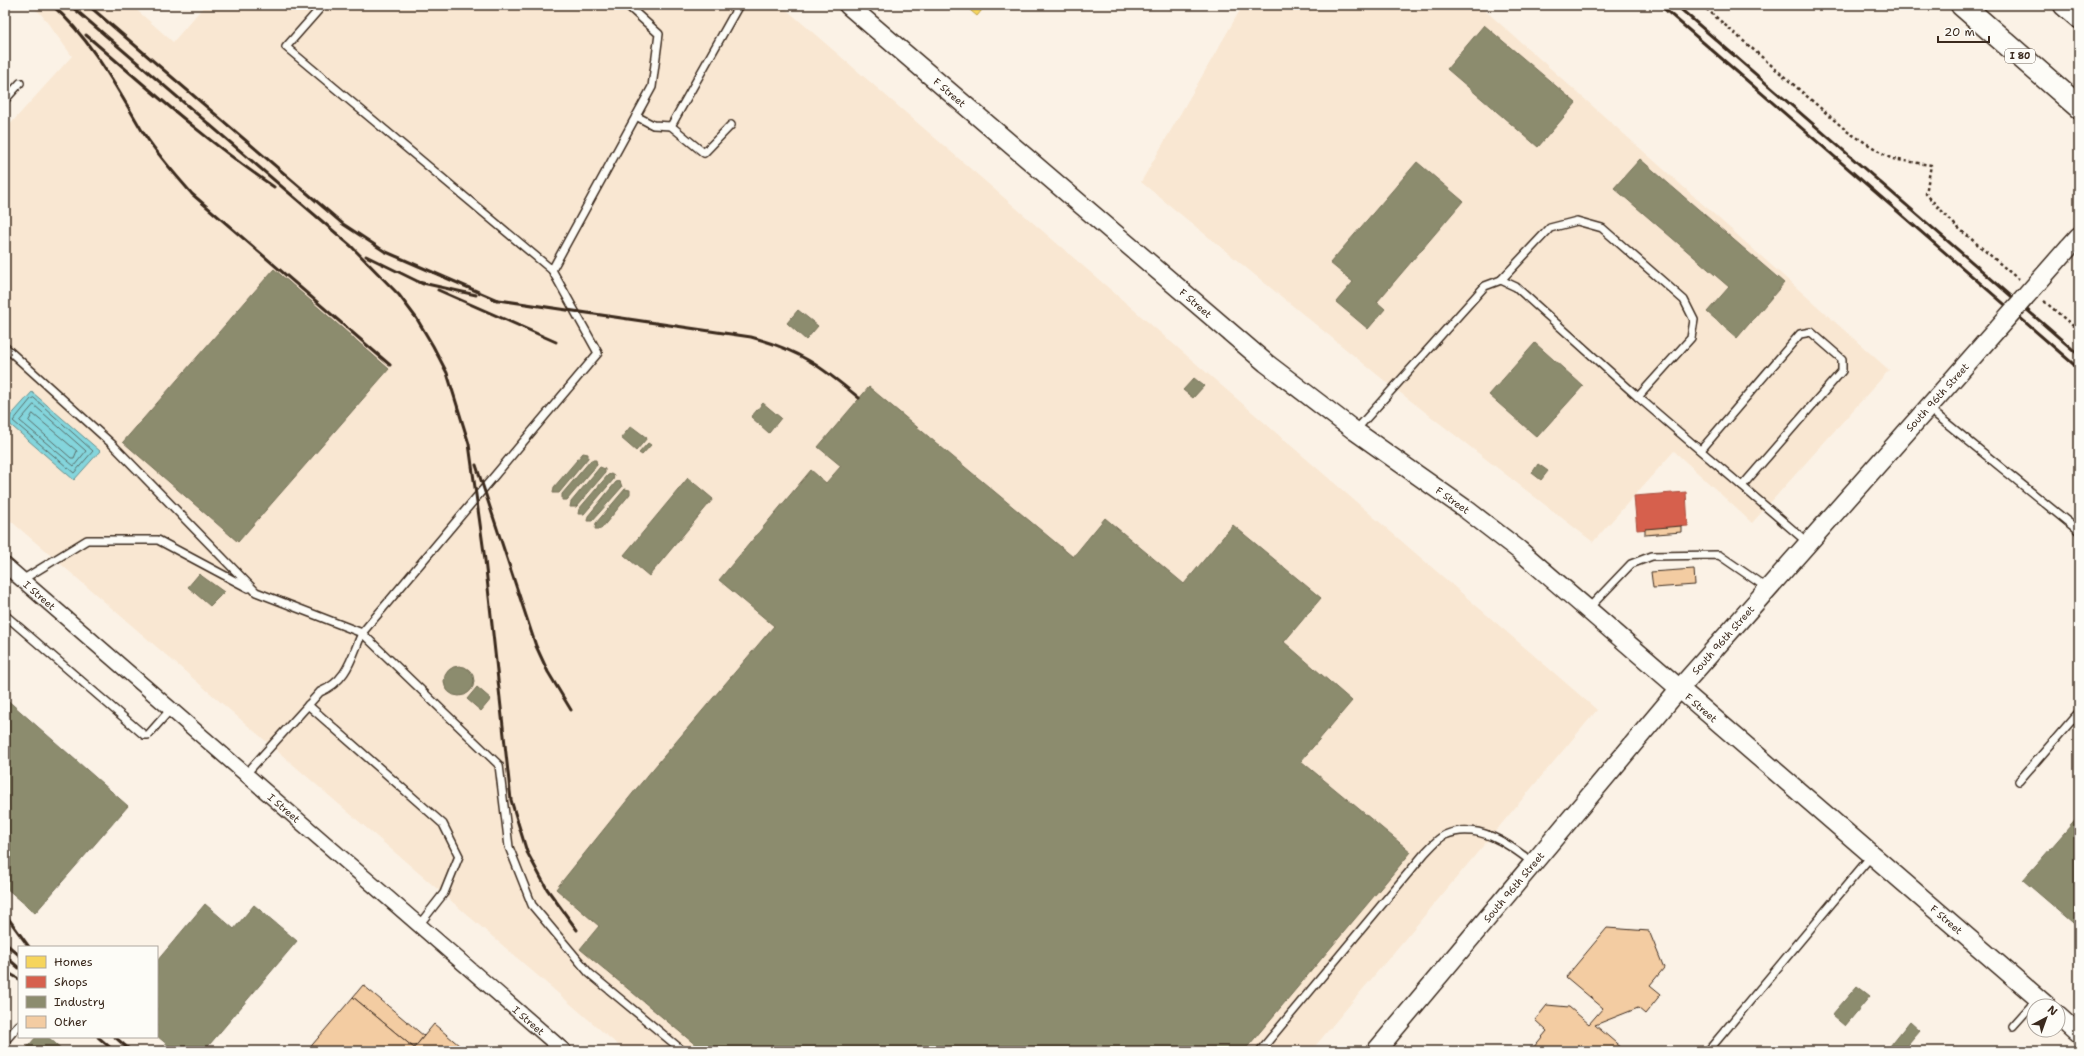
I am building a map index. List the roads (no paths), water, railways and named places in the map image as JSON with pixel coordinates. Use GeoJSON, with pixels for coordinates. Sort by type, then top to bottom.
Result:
{"type":"FeatureCollection","features":[{"type":"Feature","properties":{"kind":"highway","name":"I 80"},"geometry":{"type":"LineString","coordinates":[[1962,5],[2079,107]]}},
{"type":"Feature","properties":{"kind":"highway"},"geometry":{"type":"LineString","coordinates":[[2065,5],[2079,17]]}},
{"type":"Feature","properties":{"kind":"street","name":"F Street"},"geometry":{"type":"LineString","coordinates":[[848,5],[1231,334],[1311,399],[1467,510],[1519,550],[2038,998]]}},
{"type":"Feature","properties":{"kind":"street","name":"South 96th Street"},"geometry":{"type":"LineString","coordinates":[[1376,1051],[1680,688],[2079,236]]}},
{"type":"Feature","properties":{"kind":"street","name":"I Street"},"geometry":{"type":"LineString","coordinates":[[5,565],[564,1051]]}},
{"type":"Feature","properties":{"kind":"street"},"geometry":{"type":"LineString","coordinates":[[2066,1022],[2079,1034]]}},
{"type":"Feature","properties":{"kind":"lane"},"geometry":{"type":"LineString","coordinates":[[245,775],[308,704],[320,692],[333,687],[346,672],[362,633],[598,353],[552,270],[286,47],[323,5]]}},
{"type":"Feature","properties":{"kind":"lane"},"geometry":{"type":"LineString","coordinates":[[552,270],[652,87],[659,34],[627,5]]}},
{"type":"Feature","properties":{"kind":"lane"},"geometry":{"type":"LineString","coordinates":[[671,126],[739,5]]}},
{"type":"Feature","properties":{"kind":"lane"},"geometry":{"type":"LineString","coordinates":[[5,100],[20,83]]}},
{"type":"Feature","properties":{"kind":"lane"},"geometry":{"type":"LineString","coordinates":[[636,116],[653,125],[671,126],[704,154],[731,125]]}},
{"type":"Feature","properties":{"kind":"lane"},"geometry":{"type":"LineString","coordinates":[[1355,431],[1485,286],[1501,280],[1550,228],[1577,221],[1602,228],[1684,300],[1694,320],[1691,338],[1638,397]]}},
{"type":"Feature","properties":{"kind":"lane"},"geometry":{"type":"LineString","coordinates":[[1501,280],[1516,287],[1638,397],[1808,542]]}},
{"type":"Feature","properties":{"kind":"lane"},"geometry":{"type":"LineString","coordinates":[[1700,450],[1800,334],[1811,332],[1842,359],[1842,371],[1742,486]]}},
{"type":"Feature","properties":{"kind":"lane"},"geometry":{"type":"LineString","coordinates":[[5,347],[112,444],[256,592]]}},
{"type":"Feature","properties":{"kind":"lane"},"geometry":{"type":"LineString","coordinates":[[1927,408],[2079,531]]}},
{"type":"Feature","properties":{"kind":"lane"},"geometry":{"type":"LineString","coordinates":[[22,580],[87,540],[158,540],[256,592],[362,633],[500,765],[509,847],[532,905],[589,973],[683,1051]]}},
{"type":"Feature","properties":{"kind":"lane"},"geometry":{"type":"LineString","coordinates":[[1588,609],[1632,564],[1652,556],[1720,555],[1767,588]]}},
{"type":"Feature","properties":{"kind":"lane"},"geometry":{"type":"LineString","coordinates":[[5,615],[144,735],[148,735],[170,710]]}},
{"type":"Feature","properties":{"kind":"lane"},"geometry":{"type":"LineString","coordinates":[[308,704],[443,824],[459,856],[444,893],[419,925]]}},
{"type":"Feature","properties":{"kind":"lane"},"geometry":{"type":"LineString","coordinates":[[2019,781],[2079,712]]}},
{"type":"Feature","properties":{"kind":"lane"},"geometry":{"type":"LineString","coordinates":[[1260,1051],[1424,854],[1444,835],[1469,830],[1490,836],[1507,843],[1533,863]]}},
{"type":"Feature","properties":{"kind":"lane"},"geometry":{"type":"LineString","coordinates":[[1708,1051],[1872,854]]}},
{"type":"Feature","properties":{"kind":"lane"},"geometry":{"type":"LineString","coordinates":[[2013,1026],[2026,1016]]}},
{"type":"Feature","properties":{"kind":"lane"},"geometry":{"type":"LineString","coordinates":[[5,1041],[18,1026]]}},
{"type":"Feature","properties":{"kind":"water"},"geometry":{"type":"Polygon","coordinates":[[[32,392],[100,451],[74,480],[6,421],[32,392]]]}},
{"type":"Feature","properties":{"kind":"railway"},"geometry":{"type":"LineString","coordinates":[[52,5],[79,33],[112,79],[146,138],[192,194],[390,365]]}},
{"type":"Feature","properties":{"kind":"railway"},"geometry":{"type":"LineString","coordinates":[[70,5],[351,246],[399,295],[417,319],[433,346],[447,373],[469,444],[485,560],[511,800],[527,852],[547,889],[577,930]]}},
{"type":"Feature","properties":{"kind":"railway"},"geometry":{"type":"LineString","coordinates":[[88,5],[343,224],[384,251],[497,300]]}},
{"type":"Feature","properties":{"kind":"railway"},"geometry":{"type":"LineString","coordinates":[[1660,5],[2079,369]]}},
{"type":"Feature","properties":{"kind":"railway"},"geometry":{"type":"LineString","coordinates":[[1676,5],[2079,355]]}},
{"type":"Feature","properties":{"kind":"railway"},"geometry":{"type":"LineString","coordinates":[[86,35],[201,133],[274,187]]}},
{"type":"Feature","properties":{"kind":"railway"},"geometry":{"type":"LineString","coordinates":[[366,256],[423,284]]}},
{"type":"Feature","properties":{"kind":"railway"},"geometry":{"type":"LineString","coordinates":[[418,282],[476,295]]}},
{"type":"Feature","properties":{"kind":"railway"},"geometry":{"type":"LineString","coordinates":[[438,290],[556,342]]}},
{"type":"Feature","properties":{"kind":"railway"},"geometry":{"type":"LineString","coordinates":[[492,299],[751,337],[768,342],[797,354],[833,377],[859,398]]}},
{"type":"Feature","properties":{"kind":"railway"},"geometry":{"type":"LineString","coordinates":[[476,465],[536,646],[548,672],[571,710]]}},
{"type":"Feature","properties":{"kind":"railway"},"geometry":{"type":"LineString","coordinates":[[5,914],[28,946]]}},
{"type":"Feature","properties":{"kind":"railway"},"geometry":{"type":"LineString","coordinates":[[5,943],[18,954]]}},
{"type":"Feature","properties":{"kind":"railway"},"geometry":{"type":"LineString","coordinates":[[5,956],[18,967]]}},
{"type":"Feature","properties":{"kind":"railway"},"geometry":{"type":"LineString","coordinates":[[5,971],[18,978]]}},
{"type":"Feature","properties":{"kind":"railway"},"geometry":{"type":"LineString","coordinates":[[99,1038],[114,1051]]}},
{"type":"Feature","properties":{"kind":"railway"},"geometry":{"type":"LineString","coordinates":[[116,1038],[131,1051]]}}]}
